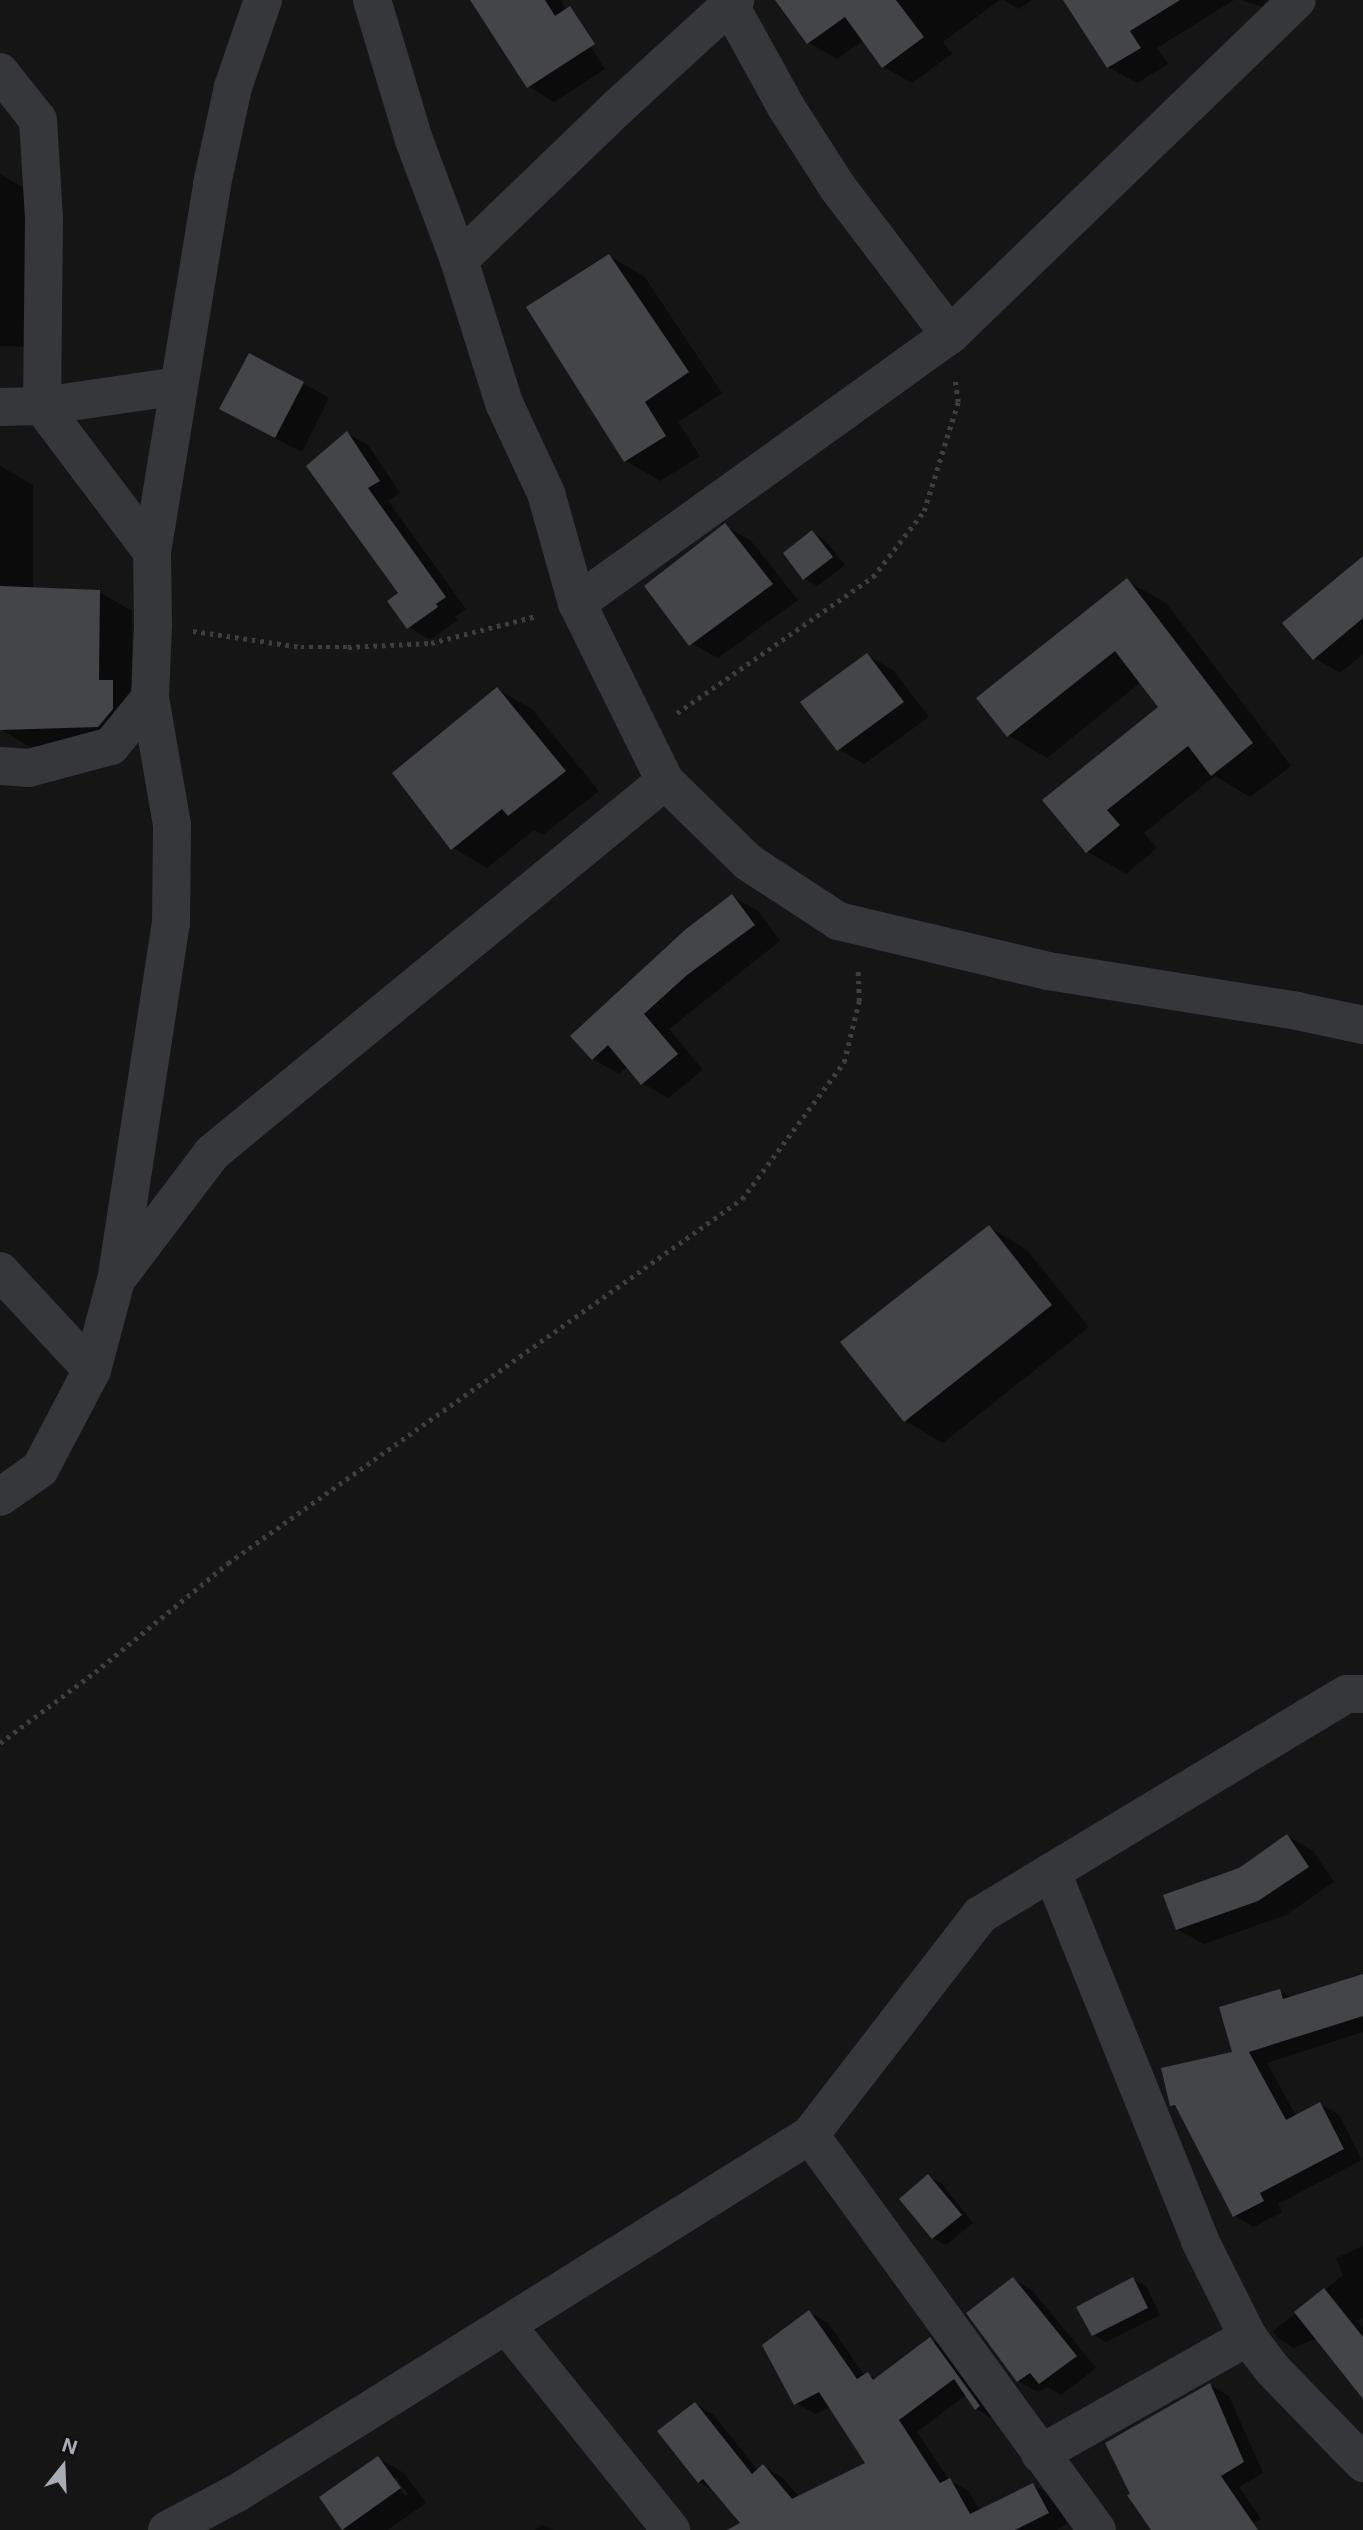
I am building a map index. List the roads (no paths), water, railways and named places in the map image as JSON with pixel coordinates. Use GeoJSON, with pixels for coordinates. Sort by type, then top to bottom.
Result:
{"type":"FeatureCollection","features":[{"type":"Feature","properties":{"kind":"street"},"geometry":{"type":"LineString","coordinates":[[0,1497],[40,1469],[92,1370],[116,1280],[171,924],[173,825],[150,698],[152,552],[212,184],[233,87],[263,0]]}},
{"type":"Feature","properties":{"kind":"street"},"geometry":{"type":"LineString","coordinates":[[372,0],[414,140],[459,260],[504,403],[546,493],[577,603],[665,781],[748,862],[838,921],[1048,971],[1297,1011],[1363,1025]]}},
{"type":"Feature","properties":{"kind":"street"},"geometry":{"type":"LineString","coordinates":[[577,603],[950,335],[1297,0]]}},
{"type":"Feature","properties":{"kind":"street"},"geometry":{"type":"LineString","coordinates":[[459,260],[731,2],[786,107],[838,188],[950,335]]}},
{"type":"Feature","properties":{"kind":"street"},"geometry":{"type":"LineString","coordinates":[[0,72],[38,120],[44,217],[42,406],[152,552]]}},
{"type":"Feature","properties":{"kind":"street"},"geometry":{"type":"LineString","coordinates":[[0,407],[42,406],[178,386]]}},
{"type":"Feature","properties":{"kind":"street"},"geometry":{"type":"LineString","coordinates":[[0,766],[29,768],[111,746],[150,698]]}},
{"type":"Feature","properties":{"kind":"street"},"geometry":{"type":"LineString","coordinates":[[116,1280],[212,1153],[665,781]]}},
{"type":"Feature","properties":{"kind":"street"},"geometry":{"type":"LineString","coordinates":[[0,1271],[92,1370]]}},
{"type":"Feature","properties":{"kind":"street"},"geometry":{"type":"LineString","coordinates":[[167,2530],[237,2493],[810,2135],[981,1915],[1347,1694],[1363,1694]]}},
{"type":"Feature","properties":{"kind":"street"},"geometry":{"type":"LineString","coordinates":[[1052,1872],[1200,2241],[1248,2337],[1272,2370],[1363,2463]]}},
{"type":"Feature","properties":{"kind":"street"},"geometry":{"type":"LineString","coordinates":[[810,2135],[1097,2530]]}},
{"type":"Feature","properties":{"kind":"street"},"geometry":{"type":"LineString","coordinates":[[507,2326],[671,2530]]}},
{"type":"Feature","properties":{"kind":"street"},"geometry":{"type":"LineString","coordinates":[[1040,2454],[1248,2337]]}}]}
